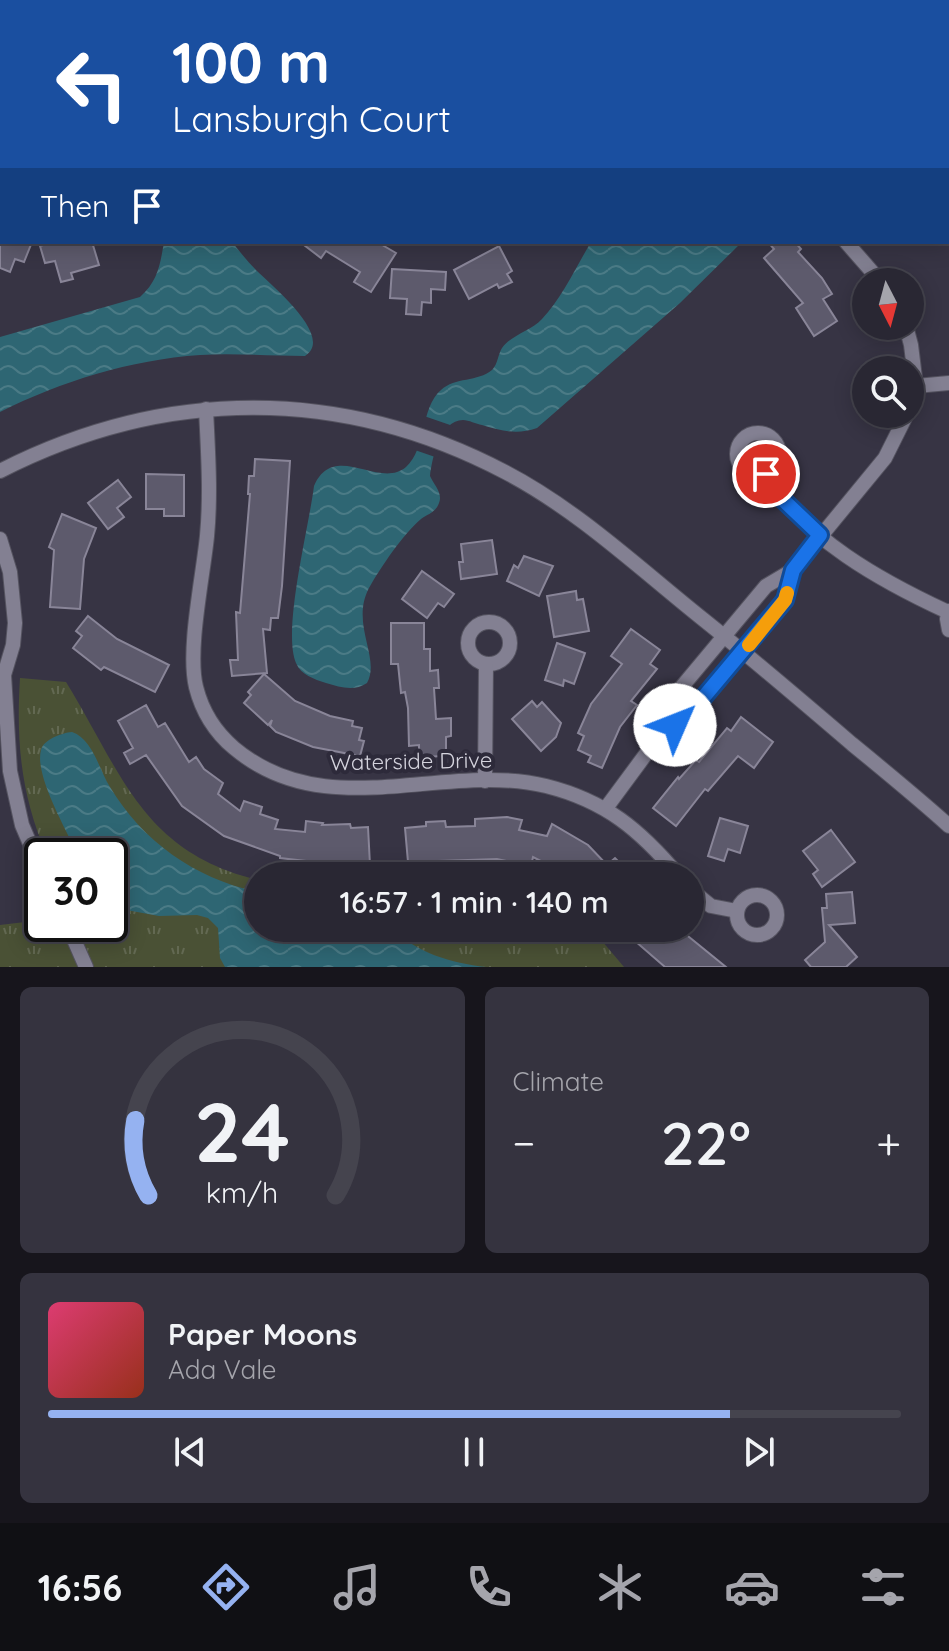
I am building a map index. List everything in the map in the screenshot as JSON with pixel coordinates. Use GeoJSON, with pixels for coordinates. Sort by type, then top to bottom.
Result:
{"type":"FeatureCollection","features":[{"type":"Feature","properties":{"kind":"street"},"geometry":{"type":"LineString","coordinates":[[848,244],[869,268]]}},
{"type":"Feature","properties":{"kind":"street"},"geometry":{"type":"LineString","coordinates":[[924,385],[949,383]]}},
{"type":"Feature","properties":{"kind":"street"},"geometry":{"type":"LineString","coordinates":[[0,471],[56,445],[114,425],[150,416],[206,409],[256,407],[304,410],[368,421],[447,445],[506,472],[550,499],[743,651],[949,826]]}},
{"type":"Feature","properties":{"kind":"street","name":"Waterside Drive"},"geometry":{"type":"LineString","coordinates":[[206,409],[210,497],[193,672],[200,700],[214,727],[245,756],[275,773],[337,789],[485,781],[517,781],[543,786],[606,808],[633,828],[666,862]]}},
{"type":"Feature","properties":{"kind":"street"},"geometry":{"type":"LineString","coordinates":[[606,808],[657,739],[675,695],[766,586],[793,570],[885,458],[900,428]]}},
{"type":"Feature","properties":{"kind":"street"},"geometry":{"type":"LineString","coordinates":[[766,474],[778,495],[820,535],[900,588],[948,612],[949,630]]}},
{"type":"Feature","properties":{"kind":"street"},"geometry":{"type":"LineString","coordinates":[[0,539],[10,572],[15,623],[13,645],[2,670],[7,742],[12,786],[28,838]]}},
{"type":"Feature","properties":{"kind":"street"},"geometry":{"type":"LineString","coordinates":[[657,739],[692,711],[785,600],[793,570]]}},
{"type":"Feature","properties":{"kind":"street"},"geometry":{"type":"LineString","coordinates":[[485,781],[486,664]]}},
{"type":"Feature","properties":{"kind":"street"},"geometry":{"type":"LineString","coordinates":[[704,900],[711,906],[737,911]]}},
{"type":"Feature","properties":{"kind":"street"},"geometry":{"type":"LineString","coordinates":[[75,942],[86,967]]}},
{"type":"Feature","properties":{"kind":"green space"},"geometry":{"type":"Polygon","coordinates":[[[20,678],[66,682],[121,777],[161,829],[187,850],[219,867],[244,875],[244,942],[603,942],[624,967],[0,967],[0,925],[24,922],[24,942],[128,942],[128,838],[40,838],[26,790],[19,725],[20,678]]]}},
{"type":"Feature","properties":{"kind":"water"},"geometry":{"type":"Polygon","coordinates":[[[164,244],[234,244],[298,312],[312,337],[312,348],[305,356],[213,354],[122,367],[72,382],[0,412],[0,337],[140,297],[154,279],[164,244]]]}},
{"type":"Feature","properties":{"kind":"water"},"geometry":{"type":"Polygon","coordinates":[[[590,244],[740,244],[680,303],[537,428],[510,431],[463,420],[448,426],[439,442],[430,476],[440,496],[438,506],[414,525],[400,542],[369,588],[364,601],[364,627],[371,663],[367,683],[352,688],[342,687],[305,674],[296,663],[292,627],[314,486],[323,473],[333,467],[395,473],[406,467],[413,459],[434,398],[441,390],[492,370],[506,344],[537,323],[562,292],[590,244]]]}},
{"type":"Feature","properties":{"kind":"water"},"geometry":{"type":"Polygon","coordinates":[[[72,732],[85,741],[123,807],[155,841],[193,868],[244,888],[244,942],[409,942],[435,955],[486,967],[225,967],[220,958],[218,928],[208,918],[197,915],[159,916],[128,910],[128,838],[69,838],[47,789],[40,761],[43,746],[72,732]]]}},
{"type":"Feature","properties":{"kind":"pier"},"geometry":{"type":"Polygon","coordinates":[[[424,416],[453,426],[438,458],[412,449],[424,416]]]}},
{"type":"Feature","properties":{"kind":"building"},"geometry":{"type":"Polygon","coordinates":[[[0,244],[31,244],[24,262],[15,259],[10,272],[0,268],[0,244]]]}},
{"type":"Feature","properties":{"kind":"building"},"geometry":{"type":"Polygon","coordinates":[[[93,244],[99,265],[71,273],[73,279],[61,282],[55,261],[45,263],[40,246],[93,244]]]}},
{"type":"Feature","properties":{"kind":"building"},"geometry":{"type":"Polygon","coordinates":[[[303,244],[380,244],[396,253],[371,292],[354,282],[360,272],[326,251],[321,258],[303,244]]]}},
{"type":"Feature","properties":{"kind":"building"},"geometry":{"type":"Polygon","coordinates":[[[770,244],[797,244],[801,249],[798,252],[832,294],[823,299],[837,321],[814,336],[796,308],[803,303],[764,258],[774,249],[770,244]]]}},
{"type":"Feature","properties":{"kind":"building"},"geometry":{"type":"Polygon","coordinates":[[[499,246],[512,271],[507,274],[512,282],[499,288],[497,284],[469,299],[454,270],[499,246]]]}},
{"type":"Feature","properties":{"kind":"building"},"geometry":{"type":"Polygon","coordinates":[[[392,269],[446,272],[445,290],[431,289],[431,303],[422,302],[421,315],[406,314],[407,299],[390,298],[392,269]]]}},
{"type":"Feature","properties":{"kind":"building"},"geometry":{"type":"Polygon","coordinates":[[[255,459],[290,461],[282,586],[278,618],[271,618],[270,630],[263,629],[267,673],[232,676],[230,660],[238,660],[236,612],[240,613],[249,476],[254,476],[255,459]]]}},
{"type":"Feature","properties":{"kind":"building"},"geometry":{"type":"Polygon","coordinates":[[[146,474],[184,475],[184,516],[164,516],[164,509],[146,509],[146,474]]]}},
{"type":"Feature","properties":{"kind":"building"},"geometry":{"type":"Polygon","coordinates":[[[118,480],[131,497],[117,508],[124,517],[108,529],[88,503],[118,480]]]}},
{"type":"Feature","properties":{"kind":"building"},"geometry":{"type":"Polygon","coordinates":[[[62,514],[96,528],[84,559],[80,609],[50,607],[54,550],[49,547],[62,514]]]}},
{"type":"Feature","properties":{"kind":"building"},"geometry":{"type":"Polygon","coordinates":[[[492,540],[497,574],[461,579],[461,544],[492,540]]]}},
{"type":"Feature","properties":{"kind":"building"},"geometry":{"type":"Polygon","coordinates":[[[524,556],[553,566],[539,596],[507,581],[514,565],[518,568],[524,556]]]}},
{"type":"Feature","properties":{"kind":"building"},"geometry":{"type":"Polygon","coordinates":[[[422,571],[454,594],[444,607],[438,603],[427,618],[402,599],[422,571]]]}},
{"type":"Feature","properties":{"kind":"building"},"geometry":{"type":"Polygon","coordinates":[[[576,591],[577,600],[583,599],[589,631],[554,637],[547,596],[576,591]]]}},
{"type":"Feature","properties":{"kind":"building"},"geometry":{"type":"Polygon","coordinates":[[[88,616],[117,639],[169,665],[155,692],[104,667],[101,670],[73,648],[82,636],[76,631],[88,616]]]}},
{"type":"Feature","properties":{"kind":"building"},"geometry":{"type":"Polygon","coordinates":[[[391,623],[424,623],[424,649],[430,649],[430,671],[438,670],[439,688],[434,688],[436,719],[451,718],[451,736],[446,737],[446,756],[419,757],[419,745],[409,746],[405,692],[401,693],[398,664],[391,664],[391,623]]]}},
{"type":"Feature","properties":{"kind":"building"},"geometry":{"type":"Polygon","coordinates":[[[631,629],[660,650],[650,664],[657,669],[631,701],[637,705],[620,727],[602,768],[588,762],[591,756],[578,750],[584,736],[578,733],[591,704],[622,664],[611,656],[631,629]]]}},
{"type":"Feature","properties":{"kind":"building"},"geometry":{"type":"Polygon","coordinates":[[[557,643],[585,653],[574,684],[564,680],[563,686],[545,680],[557,643]]]}},
{"type":"Feature","properties":{"kind":"building"},"geometry":{"type":"Polygon","coordinates":[[[264,674],[295,701],[330,716],[353,721],[352,726],[362,728],[359,740],[364,741],[360,756],[313,747],[276,732],[270,726],[272,720],[268,725],[244,703],[251,695],[248,692],[264,674]]]}},
{"type":"Feature","properties":{"kind":"building"},"geometry":{"type":"Polygon","coordinates":[[[532,701],[537,707],[542,702],[561,723],[556,737],[541,751],[512,719],[532,701]]]}},
{"type":"Feature","properties":{"kind":"building"},"geometry":{"type":"Polygon","coordinates":[[[146,705],[158,727],[165,723],[189,762],[196,757],[204,769],[223,783],[218,794],[240,811],[244,801],[262,807],[260,814],[278,820],[275,829],[305,832],[306,821],[322,825],[350,824],[351,828],[368,827],[370,862],[315,862],[280,858],[224,836],[182,806],[146,755],[130,764],[124,753],[133,748],[118,721],[146,705]]]}},
{"type":"Feature","properties":{"kind":"building"},"geometry":{"type":"Polygon","coordinates":[[[741,717],[773,742],[754,768],[738,756],[708,791],[705,789],[676,826],[653,808],[678,777],[696,760],[699,762],[727,728],[731,731],[741,717]]]}},
{"type":"Feature","properties":{"kind":"building"},"geometry":{"type":"Polygon","coordinates":[[[507,817],[522,820],[519,830],[547,836],[552,824],[588,845],[604,862],[543,862],[533,857],[532,862],[497,859],[408,862],[405,828],[445,821],[446,827],[475,826],[475,819],[507,817]]]}},
{"type":"Feature","properties":{"kind":"building"},"geometry":{"type":"Polygon","coordinates":[[[720,818],[748,826],[740,853],[728,849],[724,861],[708,856],[720,818]]]}},
{"type":"Feature","properties":{"kind":"building"},"geometry":{"type":"Polygon","coordinates":[[[831,830],[855,862],[822,887],[813,874],[818,870],[803,851],[831,830]]]}},
{"type":"Feature","properties":{"kind":"building"},"geometry":{"type":"Polygon","coordinates":[[[852,892],[855,923],[829,925],[857,957],[846,967],[811,967],[805,960],[825,942],[822,908],[827,908],[826,894],[852,892]]]}},
{"type":"Feature","properties":{"kind":"building"},"geometry":{"type":"Polygon","coordinates":[[[636,942],[695,942],[726,967],[665,967],[636,942]]]}},
{"type":"Feature","properties":{"kind":"slow traffic"},"geometry":{"type":"LineString","coordinates":[[749,645],[785,600],[787,593]]}},
{"type":"Feature","properties":{"kind":"route"},"geometry":{"type":"LineString","coordinates":[[675,725],[692,711],[785,600],[793,570],[820,535],[778,495],[766,474]]}}]}
